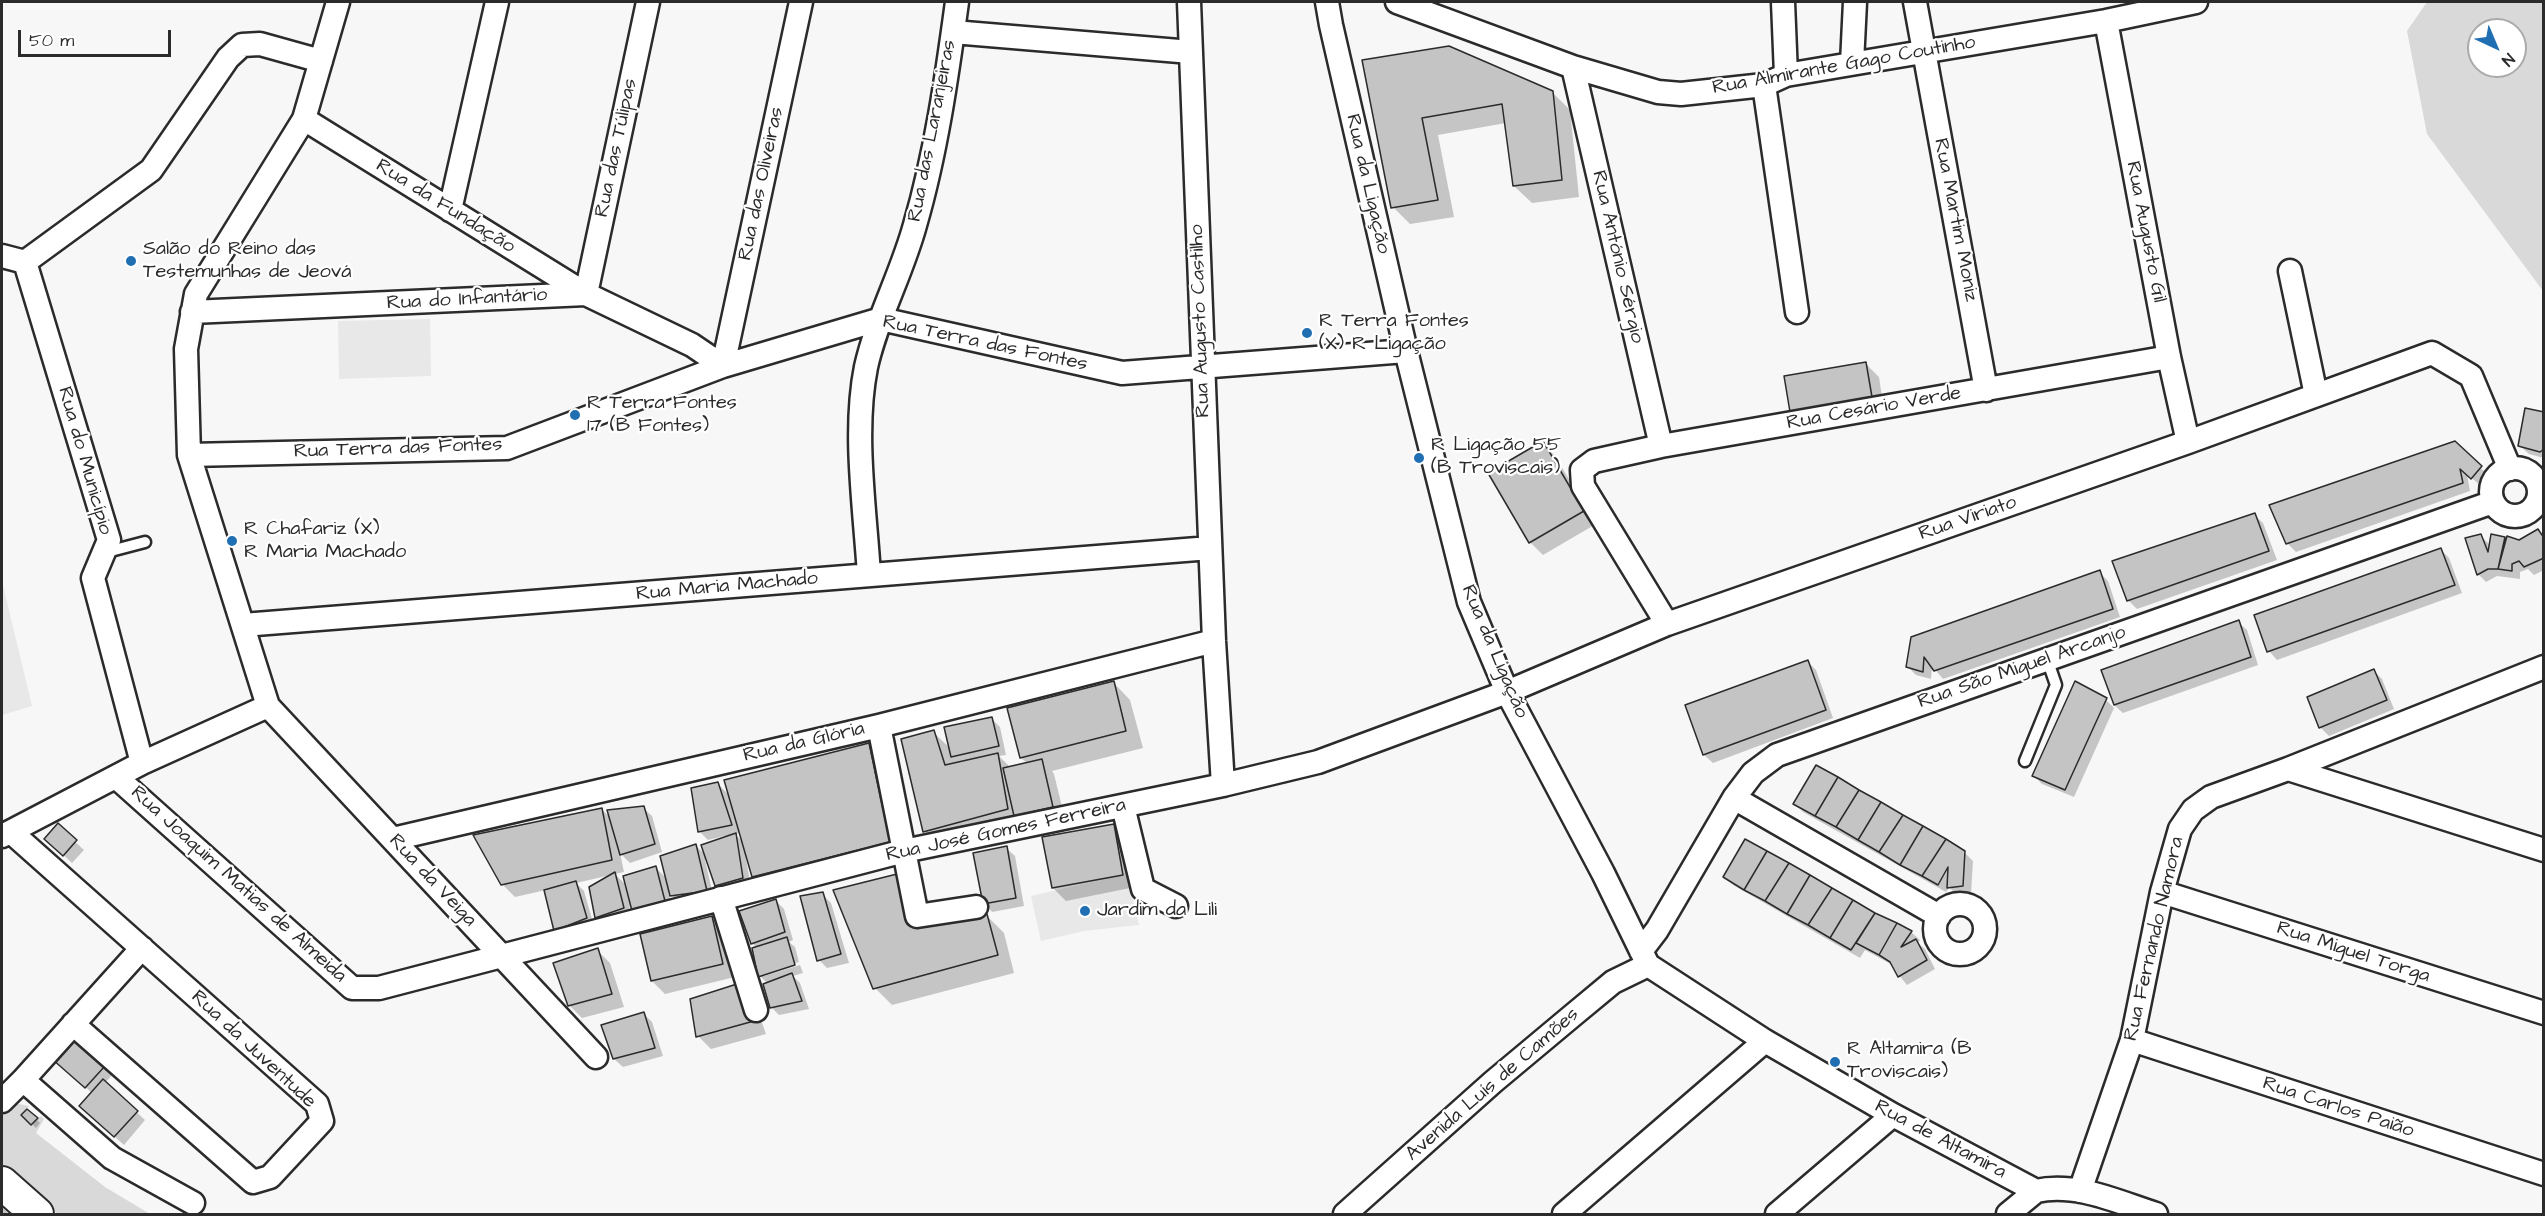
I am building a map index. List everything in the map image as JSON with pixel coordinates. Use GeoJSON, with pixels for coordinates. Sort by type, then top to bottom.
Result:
{"type":"FeatureCollection","features":[{"type":"Feature","properties":{"kind":"street"},"geometry":{"type":"LineString","coordinates":[[6,834],[142,764],[268,706],[189,455],[186,349],[196,294],[304,119],[338,2]]}},
{"type":"Feature","properties":{"kind":"street"},"geometry":{"type":"LineString","coordinates":[[450,210],[497,2]]}},
{"type":"Feature","properties":{"kind":"street","name":"Rua das Túlipas"},"geometry":{"type":"LineString","coordinates":[[586,294],[648,2]]}},
{"type":"Feature","properties":{"kind":"street","name":"Rua das Oliveiras"},"geometry":{"type":"LineString","coordinates":[[723,366],[801,2]]}},
{"type":"Feature","properties":{"kind":"street","name":"Rua das Laranjeiras"},"geometry":{"type":"LineString","coordinates":[[869,575],[859,430],[866,367],[915,226],[934,143],[957,2]]}},
{"type":"Feature","properties":{"kind":"street","name":"Rua Augusto Castilho"},"geometry":{"type":"LineString","coordinates":[[1189,2],[1214,642],[1223,785]]}},
{"type":"Feature","properties":{"kind":"street","name":"Rua da Ligação"},"geometry":{"type":"LineString","coordinates":[[1327,2],[1330,25],[1406,351],[1469,602],[1507,692],[1645,958]]}},
{"type":"Feature","properties":{"kind":"street","name":"Rua Almirante Gago Coutinho"},"geometry":{"type":"LineString","coordinates":[[1396,2],[1574,68],[1658,92],[1681,94],[1764,85],[1786,75],[2106,21],[2196,2]]}},
{"type":"Feature","properties":{"kind":"street"},"geometry":{"type":"LineString","coordinates":[[1783,2],[1786,75]]}},
{"type":"Feature","properties":{"kind":"street"},"geometry":{"type":"LineString","coordinates":[[1852,63],[1855,2]]}},
{"type":"Feature","properties":{"kind":"street","name":"Rua Martim Moniz"},"geometry":{"type":"LineString","coordinates":[[1915,2],[1986,390]]}},
{"type":"Feature","properties":{"kind":"street","name":"Rua Augusto Gil"},"geometry":{"type":"LineString","coordinates":[[2106,21],[2169,357],[2188,442]]}},
{"type":"Feature","properties":{"kind":"street"},"geometry":{"type":"LineString","coordinates":[[953,32],[1191,52]]}},
{"type":"Feature","properties":{"kind":"street"},"geometry":{"type":"LineString","coordinates":[[2,256],[26,262],[151,170],[228,58],[242,45],[260,44],[321,61]]}},
{"type":"Feature","properties":{"kind":"street","name":"Rua António Sérgio"},"geometry":{"type":"LineString","coordinates":[[1574,68],[1662,446]]}},
{"type":"Feature","properties":{"kind":"street"},"geometry":{"type":"LineString","coordinates":[[1764,85],[1797,312]]}},
{"type":"Feature","properties":{"kind":"street","name":"Rua da Fundação"},"geometry":{"type":"LineString","coordinates":[[304,119],[586,294]]}},
{"type":"Feature","properties":{"kind":"street","name":"Rua do Município"},"geometry":{"type":"LineString","coordinates":[[26,262],[109,540],[93,578],[142,764]]}},
{"type":"Feature","properties":{"kind":"street"},"geometry":{"type":"LineString","coordinates":[[531,298],[542,267]]}},
{"type":"Feature","properties":{"kind":"street"},"geometry":{"type":"LineString","coordinates":[[2290,271],[2316,396]]}},
{"type":"Feature","properties":{"kind":"street","name":"Rua do Infantário"},"geometry":{"type":"LineString","coordinates":[[192,312],[586,294],[692,345],[723,366]]}},
{"type":"Feature","properties":{"kind":"street","name":"Rua Terra das Fontes"},"geometry":{"type":"LineString","coordinates":[[189,455],[507,448],[723,366],[881,319],[1122,373],[1406,351]]}},
{"type":"Feature","properties":{"kind":"street","name":"Rua Viriato"},"geometry":{"type":"LineString","coordinates":[[1507,692],[1667,624],[2188,442],[2432,353],[2471,376],[2510,469]]}},
{"type":"Feature","properties":{"kind":"street","name":"Rua Cesário Verde"},"geometry":{"type":"LineString","coordinates":[[1667,624],[1583,486],[1582,470],[1594,461],[1662,446],[2169,357]]}},
{"type":"Feature","properties":{"kind":"street"},"geometry":{"type":"LineString","coordinates":[[2510,469],[2526,471],[2537,483],[2538,499],[2534,507],[2521,516],[2504,514],[2493,502],[2491,495],[2498,476],[2510,469]]}},
{"type":"Feature","properties":{"kind":"street","name":"Rua São Miguel Arcanjo"},"geometry":{"type":"LineString","coordinates":[[1645,958],[1657,930],[1734,798],[1752,773],[1777,755],[2493,502]]}},
{"type":"Feature","properties":{"kind":"street","name":"Rua Maria Machado"},"geometry":{"type":"LineString","coordinates":[[243,626],[1210,548]]}},
{"type":"Feature","properties":{"kind":"street","name":"Rua da Glória"},"geometry":{"type":"LineString","coordinates":[[393,840],[879,726],[1214,642]]}},
{"type":"Feature","properties":{"kind":"street","name":"Rua Fernando Namora"},"geometry":{"type":"LineString","coordinates":[[2080,1191],[2132,1040],[2162,892],[2180,829],[2193,810],[2211,797],[2288,769],[2544,667]]}},
{"type":"Feature","properties":{"kind":"street","name":"Rua José Gomes Ferreira"},"geometry":{"type":"LineString","coordinates":[[501,955],[904,851],[1223,785],[1318,762],[1507,692]]}},
{"type":"Feature","properties":{"kind":"street","name":"Rua da Veiga"},"geometry":{"type":"LineString","coordinates":[[268,706],[596,1057]]}},
{"type":"Feature","properties":{"kind":"street"},"geometry":{"type":"LineString","coordinates":[[879,726],[917,916],[976,907]]}},
{"type":"Feature","properties":{"kind":"street"},"geometry":{"type":"LineString","coordinates":[[2288,769],[2544,850]]}},
{"type":"Feature","properties":{"kind":"street","name":"Rua Joaquim Matias de Almeida"},"geometry":{"type":"LineString","coordinates":[[116,777],[352,988],[379,988],[501,955]]}},
{"type":"Feature","properties":{"kind":"street"},"geometry":{"type":"LineString","coordinates":[[1734,798],[1939,916]]}},
{"type":"Feature","properties":{"kind":"street"},"geometry":{"type":"LineString","coordinates":[[1123,806],[1143,889],[1176,906]]}},
{"type":"Feature","properties":{"kind":"street","name":"Rua da Juventude"},"geometry":{"type":"LineString","coordinates":[[6,834],[142,948],[317,1104],[322,1121],[270,1177],[253,1182],[73,1024]]}},
{"type":"Feature","properties":{"kind":"street","name":"Rua Miguel Torga"},"geometry":{"type":"LineString","coordinates":[[2162,892],[2544,1013]]}},
{"type":"Feature","properties":{"kind":"street"},"geometry":{"type":"LineString","coordinates":[[721,898],[756,1010]]}},
{"type":"Feature","properties":{"kind":"street"},"geometry":{"type":"LineString","coordinates":[[2,1101],[142,948]]}},
{"type":"Feature","properties":{"kind":"street","name":"Rua de Altamira"},"geometry":{"type":"LineString","coordinates":[[1645,958],[1765,1041],[1893,1115],[2036,1191]]}},
{"type":"Feature","properties":{"kind":"street","name":"Avenida Luís de Camões"},"geometry":{"type":"LineString","coordinates":[[1354,1212],[1493,1082],[1645,958]]}},
{"type":"Feature","properties":{"kind":"street","name":"Rua Carlos Paião"},"geometry":{"type":"LineString","coordinates":[[2132,1040],[2544,1174]]}},
{"type":"Feature","properties":{"kind":"street"},"geometry":{"type":"LineString","coordinates":[[1564,1215],[1765,1041]]}},
{"type":"Feature","properties":{"kind":"street"},"geometry":{"type":"LineString","coordinates":[[23,1080],[112,1158],[193,1203]]}},
{"type":"Feature","properties":{"kind":"street"},"geometry":{"type":"LineString","coordinates":[[1776,1215],[1893,1115]]}},
{"type":"Feature","properties":{"kind":"street"},"geometry":{"type":"LineString","coordinates":[[2,1183],[37,1215]]}},
{"type":"Feature","properties":{"kind":"street"},"geometry":{"type":"LineString","coordinates":[[2008,1215],[2036,1191],[2053,1187],[2080,1191],[2156,1215]]}},
{"type":"Feature","properties":{"kind":"lane"},"geometry":{"type":"LineString","coordinates":[[103,553],[145,542]]}},
{"type":"Feature","properties":{"kind":"lane"},"geometry":{"type":"LineString","coordinates":[[2025,761],[2056,685],[2047,659]]}},
{"type":"Feature","properties":{"kind":"shaded area"},"geometry":{"type":"Polygon","coordinates":[[[2427,2],[2543,2],[2543,291],[2427,134],[2407,31],[2427,2]]]}},
{"type":"Feature","properties":{"kind":"shaded area"},"geometry":{"type":"Polygon","coordinates":[[[430,319],[431,376],[339,379],[338,321],[430,319]]]}},
{"type":"Feature","properties":{"kind":"shaded area"},"geometry":{"type":"Polygon","coordinates":[[[2,581],[32,706],[2,715],[2,581]]]}},
{"type":"Feature","properties":{"kind":"shaded area","name":"Jardim da Lili"},"geometry":{"type":"Polygon","coordinates":[[[1127,874],[1139,925],[1084,931],[1041,941],[1031,896],[1127,874]]]}},
{"type":"Feature","properties":{"kind":"shaded area"},"geometry":{"type":"Polygon","coordinates":[[[19,1104],[29,1106],[21,1115],[31,1125],[41,1116],[44,1119],[36,1133],[105,1187],[150,1214],[58,1214],[2,1166],[2,1115],[10,1106],[19,1104]]]}},
{"type":"Feature","properties":{"kind":"building"},"geometry":{"type":"Polygon","coordinates":[[[1449,46],[1553,91],[1562,180],[1513,186],[1502,104],[1422,118],[1438,200],[1391,208],[1362,60],[1449,46]]]}},
{"type":"Feature","properties":{"kind":"building"},"geometry":{"type":"Polygon","coordinates":[[[1866,362],[1872,397],[1790,412],[1784,376],[1866,362]]]}},
{"type":"Feature","properties":{"kind":"building"},"geometry":{"type":"Polygon","coordinates":[[[2525,408],[2544,412],[2544,449],[2540,452],[2518,446],[2525,408]]]}},
{"type":"Feature","properties":{"kind":"building"},"geometry":{"type":"Polygon","coordinates":[[[1543,441],[1584,511],[1529,543],[1488,473],[1543,441]]]}},
{"type":"Feature","properties":{"kind":"building"},"geometry":{"type":"Polygon","coordinates":[[[2455,441],[2482,466],[2471,479],[2460,469],[2463,483],[2286,544],[2269,505],[2455,441]]]}},
{"type":"Feature","properties":{"kind":"building"},"geometry":{"type":"Polygon","coordinates":[[[2255,513],[2269,551],[2127,601],[2112,561],[2255,513]]]}},
{"type":"Feature","properties":{"kind":"building"},"geometry":{"type":"Polygon","coordinates":[[[2538,529],[2544,538],[2544,558],[2524,567],[2519,561],[2512,564],[2512,571],[2498,569],[2507,536],[2519,540],[2538,529]]]}},
{"type":"Feature","properties":{"kind":"building"},"geometry":{"type":"Polygon","coordinates":[[[2481,534],[2488,552],[2491,534],[2505,537],[2498,569],[2488,569],[2477,575],[2465,538],[2481,534]]]}},
{"type":"Feature","properties":{"kind":"building"},"geometry":{"type":"Polygon","coordinates":[[[2441,548],[2455,585],[2267,652],[2254,615],[2441,548]]]}},
{"type":"Feature","properties":{"kind":"building"},"geometry":{"type":"Polygon","coordinates":[[[2100,570],[2113,609],[1934,671],[1924,657],[1923,672],[1906,667],[1911,637],[2100,570]]]}},
{"type":"Feature","properties":{"kind":"building"},"geometry":{"type":"Polygon","coordinates":[[[2239,620],[2251,657],[2114,705],[2101,670],[2239,620]]]}},
{"type":"Feature","properties":{"kind":"building"},"geometry":{"type":"Polygon","coordinates":[[[1808,660],[1826,710],[1703,755],[1685,705],[1808,660]]]}},
{"type":"Feature","properties":{"kind":"building"},"geometry":{"type":"Polygon","coordinates":[[[2374,669],[2387,700],[2319,728],[2307,697],[2374,669]]]}},
{"type":"Feature","properties":{"kind":"building"},"geometry":{"type":"Polygon","coordinates":[[[1114,681],[1126,731],[1020,758],[1007,708],[1114,681]]]}},
{"type":"Feature","properties":{"kind":"building"},"geometry":{"type":"Polygon","coordinates":[[[2075,681],[2107,698],[2065,790],[2032,776],[2075,681]]]}},
{"type":"Feature","properties":{"kind":"building"},"geometry":{"type":"Polygon","coordinates":[[[992,717],[999,746],[951,757],[944,727],[992,717]]]}},
{"type":"Feature","properties":{"kind":"building"},"geometry":{"type":"Polygon","coordinates":[[[934,730],[945,765],[998,753],[1008,809],[923,832],[901,739],[934,730]]]}},
{"type":"Feature","properties":{"kind":"building"},"geometry":{"type":"Polygon","coordinates":[[[869,743],[890,842],[752,877],[724,780],[869,743]]]}},
{"type":"Feature","properties":{"kind":"building"},"geometry":{"type":"Polygon","coordinates":[[[1042,759],[1053,807],[1014,816],[1003,768],[1042,759]]]}},
{"type":"Feature","properties":{"kind":"building"},"geometry":{"type":"Polygon","coordinates":[[[1816,765],[1838,777],[1815,816],[1793,804],[1816,765]]]}},
{"type":"Feature","properties":{"kind":"building"},"geometry":{"type":"Polygon","coordinates":[[[1838,777],[1859,790],[1836,827],[1815,816],[1838,777]]]}},
{"type":"Feature","properties":{"kind":"building"},"geometry":{"type":"Polygon","coordinates":[[[718,782],[732,825],[698,832],[691,788],[718,782]]]}},
{"type":"Feature","properties":{"kind":"building"},"geometry":{"type":"Polygon","coordinates":[[[1859,790],[1881,802],[1858,840],[1836,827],[1859,790]]]}},
{"type":"Feature","properties":{"kind":"building"},"geometry":{"type":"Polygon","coordinates":[[[1881,802],[1903,815],[1879,852],[1858,840],[1881,802]]]}},
{"type":"Feature","properties":{"kind":"building"},"geometry":{"type":"Polygon","coordinates":[[[644,806],[655,844],[620,855],[607,810],[644,806]]]}},
{"type":"Feature","properties":{"kind":"building"},"geometry":{"type":"Polygon","coordinates":[[[602,808],[612,860],[501,885],[473,835],[602,808]]]}},
{"type":"Feature","properties":{"kind":"building"},"geometry":{"type":"Polygon","coordinates":[[[1903,815],[1923,826],[1900,865],[1879,852],[1903,815]]]}},
{"type":"Feature","properties":{"kind":"building"},"geometry":{"type":"Polygon","coordinates":[[[58,823],[77,840],[63,856],[44,839],[58,823]]]}},
{"type":"Feature","properties":{"kind":"building"},"geometry":{"type":"Polygon","coordinates":[[[1114,824],[1123,875],[1052,888],[1042,837],[1114,824]]]}},
{"type":"Feature","properties":{"kind":"building"},"geometry":{"type":"Polygon","coordinates":[[[1923,826],[1946,839],[1922,876],[1900,865],[1923,826]]]}},
{"type":"Feature","properties":{"kind":"building"},"geometry":{"type":"Polygon","coordinates":[[[736,833],[743,878],[715,886],[701,845],[736,833]]]}},
{"type":"Feature","properties":{"kind":"building"},"geometry":{"type":"Polygon","coordinates":[[[1745,839],[1767,851],[1744,890],[1723,877],[1745,839]]]}},
{"type":"Feature","properties":{"kind":"building"},"geometry":{"type":"Polygon","coordinates":[[[1946,839],[1965,851],[1963,886],[1947,888],[1948,867],[1938,885],[1922,876],[1946,839]]]}},
{"type":"Feature","properties":{"kind":"building"},"geometry":{"type":"Polygon","coordinates":[[[696,844],[707,891],[670,896],[660,856],[696,844]]]}},
{"type":"Feature","properties":{"kind":"building"},"geometry":{"type":"Polygon","coordinates":[[[1007,846],[1016,898],[983,904],[973,853],[1007,846]]]}},
{"type":"Feature","properties":{"kind":"building"},"geometry":{"type":"Polygon","coordinates":[[[1767,851],[1789,863],[1765,901],[1744,890],[1767,851]]]}},
{"type":"Feature","properties":{"kind":"building"},"geometry":{"type":"Polygon","coordinates":[[[1789,863],[1810,875],[1787,914],[1765,901],[1789,863]]]}},
{"type":"Feature","properties":{"kind":"building"},"geometry":{"type":"Polygon","coordinates":[[[656,866],[665,901],[632,911],[623,876],[656,866]]]}},
{"type":"Feature","properties":{"kind":"building"},"geometry":{"type":"Polygon","coordinates":[[[615,872],[624,908],[595,918],[589,887],[615,872]]]}},
{"type":"Feature","properties":{"kind":"building"},"geometry":{"type":"Polygon","coordinates":[[[897,874],[913,925],[987,914],[998,955],[873,989],[833,890],[897,874]]]}},
{"type":"Feature","properties":{"kind":"building"},"geometry":{"type":"Polygon","coordinates":[[[1810,875],[1832,888],[1808,925],[1787,914],[1810,875]]]}},
{"type":"Feature","properties":{"kind":"building"},"geometry":{"type":"Polygon","coordinates":[[[576,881],[587,918],[554,931],[544,890],[576,881]]]}},
{"type":"Feature","properties":{"kind":"building"},"geometry":{"type":"Polygon","coordinates":[[[1832,888],[1853,900],[1830,938],[1808,925],[1832,888]]]}},
{"type":"Feature","properties":{"kind":"building"},"geometry":{"type":"Polygon","coordinates":[[[823,892],[841,954],[817,961],[800,896],[823,892]]]}},
{"type":"Feature","properties":{"kind":"building"},"geometry":{"type":"Polygon","coordinates":[[[776,899],[785,932],[751,944],[739,911],[776,899]]]}},
{"type":"Feature","properties":{"kind":"building"},"geometry":{"type":"Polygon","coordinates":[[[1853,900],[1875,913],[1851,950],[1830,938],[1853,900]]]}},
{"type":"Feature","properties":{"kind":"building"},"geometry":{"type":"Polygon","coordinates":[[[1875,913],[1897,923],[1879,955],[1856,943],[1875,913]]]}},
{"type":"Feature","properties":{"kind":"building"},"geometry":{"type":"Polygon","coordinates":[[[712,916],[723,964],[651,981],[640,934],[712,916]]]}},
{"type":"Feature","properties":{"kind":"building"},"geometry":{"type":"Polygon","coordinates":[[[1897,923],[1912,931],[1901,947],[1916,939],[1927,960],[1898,977],[1890,962],[1879,955],[1897,923]]]}},
{"type":"Feature","properties":{"kind":"building"},"geometry":{"type":"Polygon","coordinates":[[[787,937],[795,965],[758,977],[752,948],[787,937]]]}},
{"type":"Feature","properties":{"kind":"building"},"geometry":{"type":"Polygon","coordinates":[[[598,948],[612,994],[568,1006],[553,963],[598,948]]]}},
{"type":"Feature","properties":{"kind":"building"},"geometry":{"type":"Polygon","coordinates":[[[792,973],[802,1001],[770,1008],[763,984],[792,973]]]}},
{"type":"Feature","properties":{"kind":"building"},"geometry":{"type":"Polygon","coordinates":[[[740,983],[754,1021],[696,1037],[690,999],[740,983]]]}},
{"type":"Feature","properties":{"kind":"building"},"geometry":{"type":"Polygon","coordinates":[[[644,1012],[655,1048],[613,1059],[601,1025],[644,1012]]]}},
{"type":"Feature","properties":{"kind":"building"},"geometry":{"type":"Polygon","coordinates":[[[72,1037],[105,1066],[85,1088],[52,1059],[72,1037]]]}},
{"type":"Feature","properties":{"kind":"building"},"geometry":{"type":"Polygon","coordinates":[[[103,1079],[138,1111],[114,1137],[79,1106],[103,1079]]]}},
{"type":"Feature","properties":{"kind":"building"},"geometry":{"type":"Polygon","coordinates":[[[27,1109],[38,1118],[31,1125],[21,1115],[27,1109]]]}},
{"type":"Feature","properties":{"kind":"place","name":"Salão do Reino das Testemunhas de Jeová"},"geometry":{"type":"Point","coordinates":[131,261]}},
{"type":"Feature","properties":{"kind":"place","name":"R Terra Fontes (X) R Ligação"},"geometry":{"type":"Point","coordinates":[1307,333]}},
{"type":"Feature","properties":{"kind":"place","name":"R Terra Fontes 17 (B Fontes)"},"geometry":{"type":"Point","coordinates":[575,415]}},
{"type":"Feature","properties":{"kind":"place","name":"R Ligação 55 (B Troviscais)"},"geometry":{"type":"Point","coordinates":[1419,458]}},
{"type":"Feature","properties":{"kind":"place","name":"R Chafariz (X) R Maria Machado"},"geometry":{"type":"Point","coordinates":[232,541]}},
{"type":"Feature","properties":{"kind":"place","name":"Jardim da Lili"},"geometry":{"type":"Point","coordinates":[1085,911]}},
{"type":"Feature","properties":{"kind":"place","name":"R Altamira (B Troviscais)"},"geometry":{"type":"Point","coordinates":[1835,1062]}}]}
